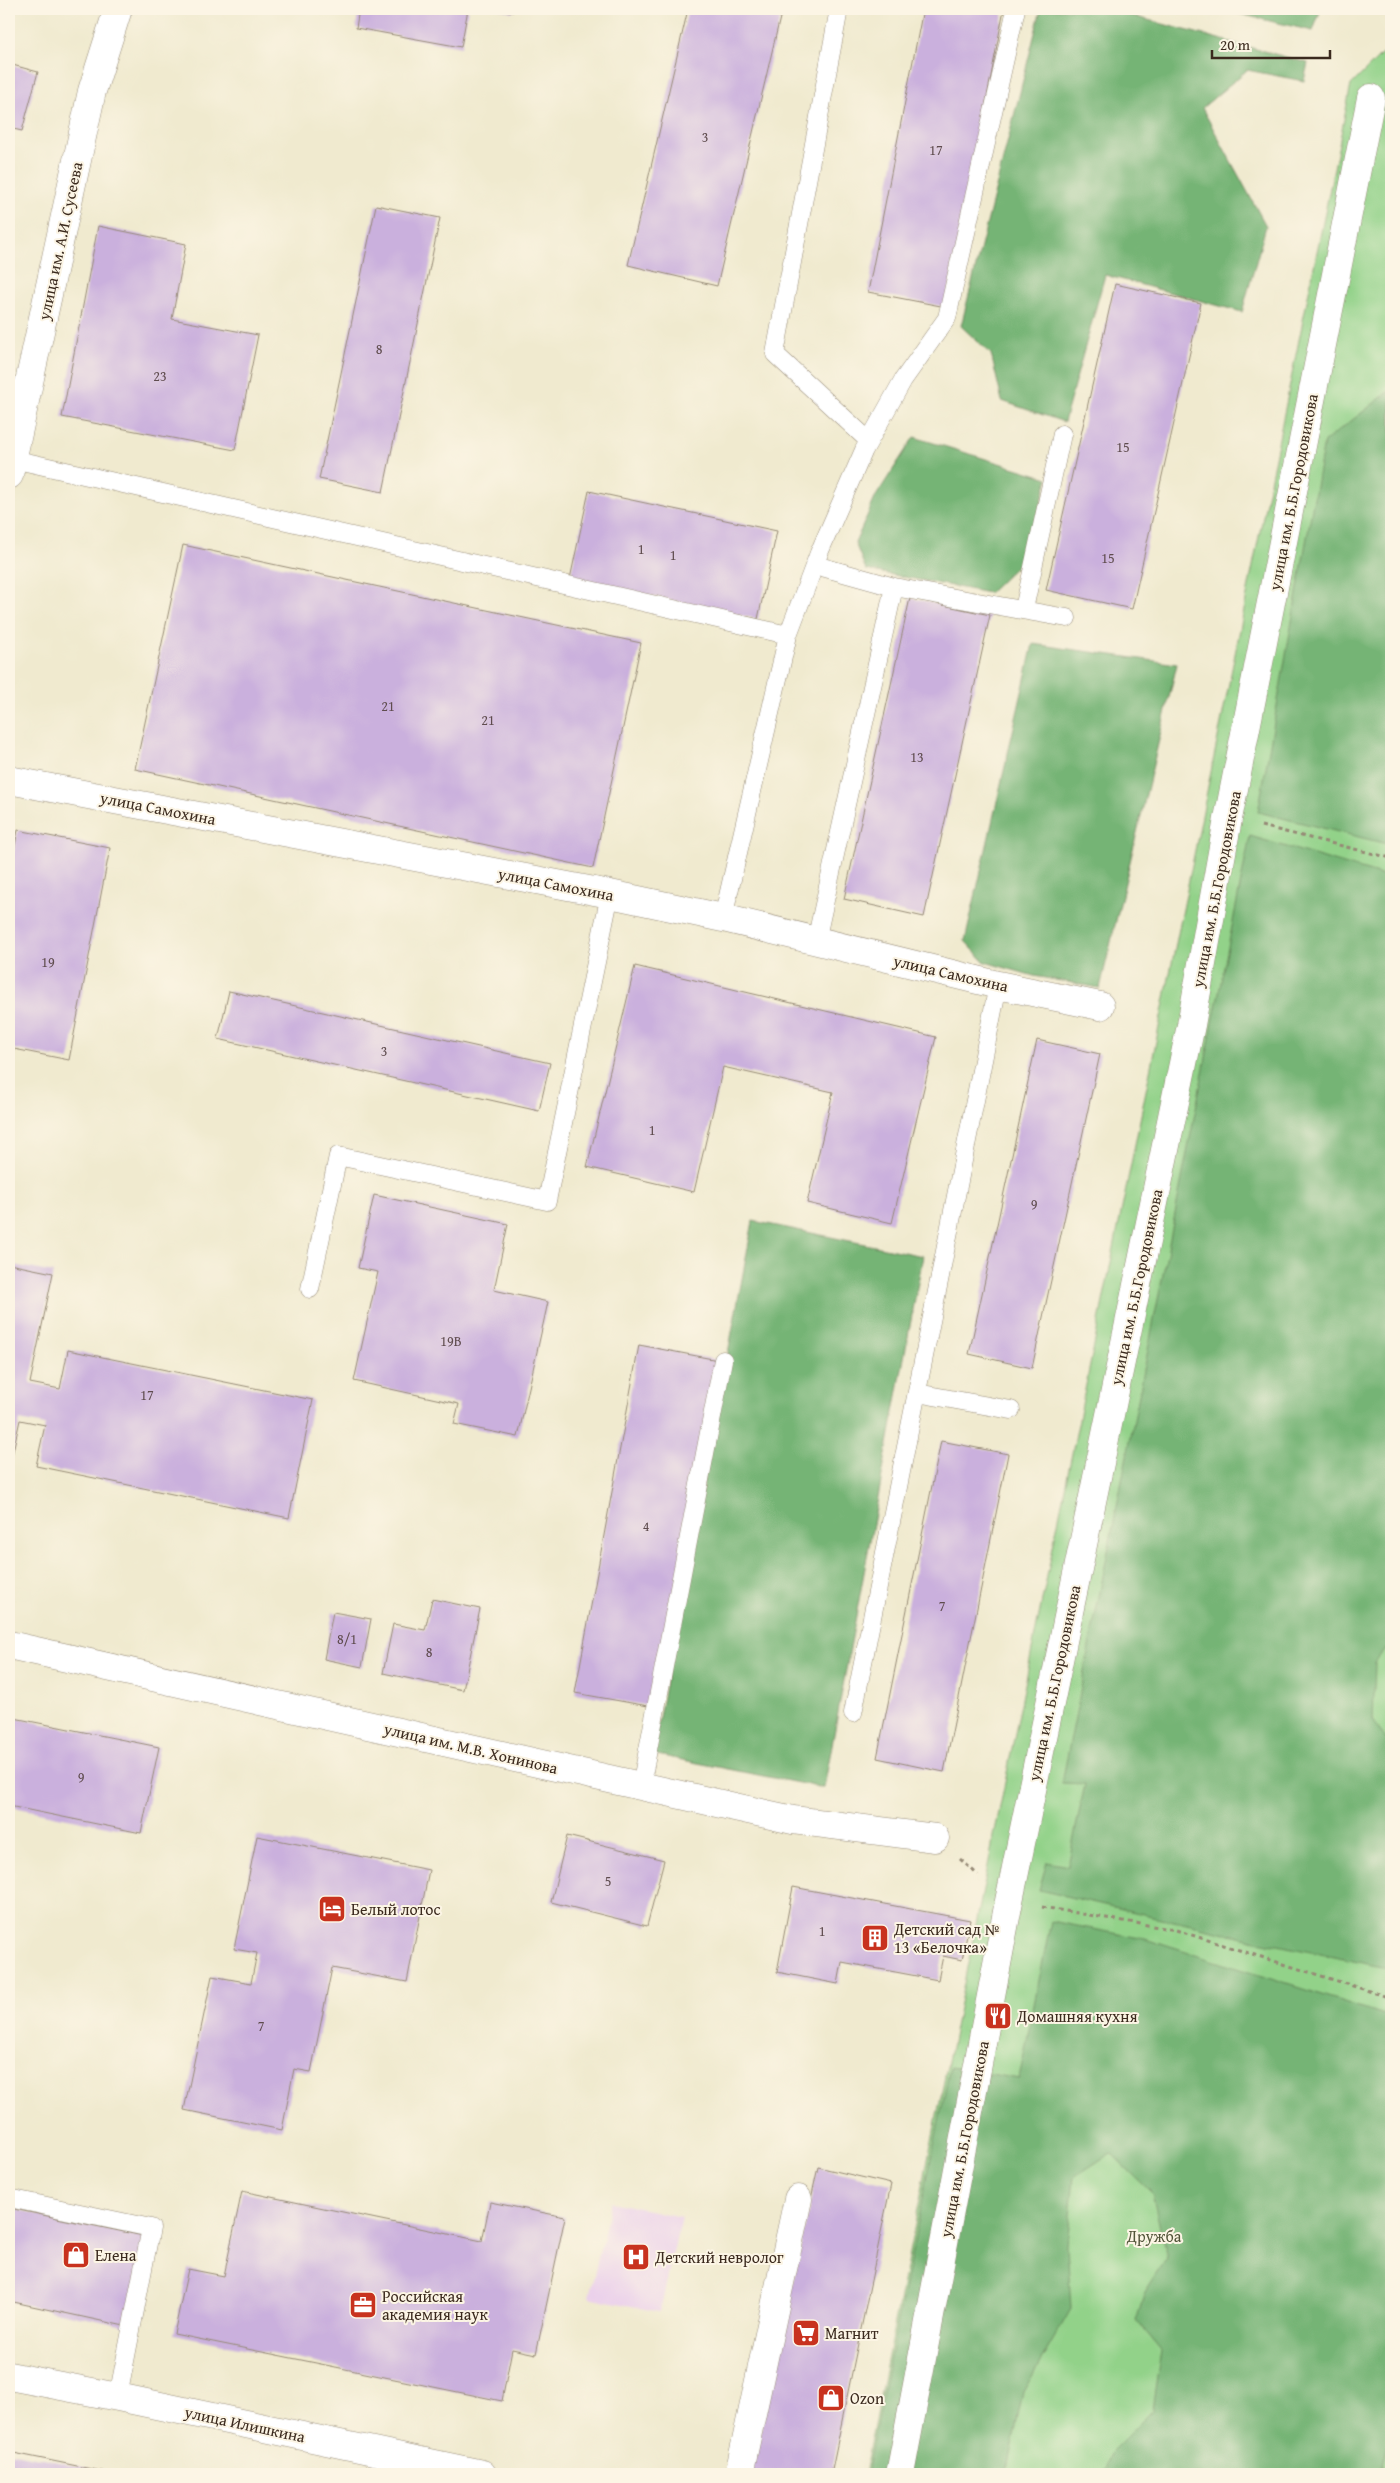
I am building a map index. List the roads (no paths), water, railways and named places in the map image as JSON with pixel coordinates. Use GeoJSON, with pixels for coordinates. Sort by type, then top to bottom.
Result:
{"type":"FeatureCollection","features":[{"type":"Feature","properties":{"kind":"street","name":"улица им. А.И. Сусеева"},"geometry":{"type":"LineString","coordinates":[[11,467],[92,91],[118,9]]}},
{"type":"Feature","properties":{"kind":"street","name":"улица им. Б.Б.Городовикова"},"geometry":{"type":"LineString","coordinates":[[900,2474],[1009,1901],[1191,1025],[1228,818],[1371,98]]}},
{"type":"Feature","properties":{"kind":"street","name":"улица Самохина"},"geometry":{"type":"LineString","coordinates":[[9,780],[610,894],[723,918],[998,985],[1100,1006]]}},
{"type":"Feature","properties":{"kind":"street","name":"улица им. М.В. Хонинова"},"geometry":{"type":"LineString","coordinates":[[9,1645],[793,1820],[935,1838]]}},
{"type":"Feature","properties":{"kind":"street"},"geometry":{"type":"LineString","coordinates":[[739,2474],[798,2198]]}},
{"type":"Feature","properties":{"kind":"street","name":"улица Илишкина"},"geometry":{"type":"LineString","coordinates":[[9,2376],[118,2397],[482,2474]]}},
{"type":"Feature","properties":{"kind":"lane"},"geometry":{"type":"LineString","coordinates":[[839,9],[775,354],[869,441]]}},
{"type":"Feature","properties":{"kind":"lane"},"geometry":{"type":"LineString","coordinates":[[723,918],[788,635],[815,565],[869,441],[903,380],[947,318],[1016,9]]}},
{"type":"Feature","properties":{"kind":"lane"},"geometry":{"type":"LineString","coordinates":[[1024,609],[1062,434]]}},
{"type":"Feature","properties":{"kind":"lane"},"geometry":{"type":"LineString","coordinates":[[11,467],[788,635]]}},
{"type":"Feature","properties":{"kind":"lane"},"geometry":{"type":"LineString","coordinates":[[815,565],[894,587],[1067,618]]}},
{"type":"Feature","properties":{"kind":"lane"},"geometry":{"type":"LineString","coordinates":[[816,941],[894,587]]}},
{"type":"Feature","properties":{"kind":"lane"},"geometry":{"type":"LineString","coordinates":[[310,1289],[338,1156],[546,1201],[610,894]]}},
{"type":"Feature","properties":{"kind":"lane"},"geometry":{"type":"LineString","coordinates":[[853,1713],[998,985]]}},
{"type":"Feature","properties":{"kind":"lane"},"geometry":{"type":"LineString","coordinates":[[641,1786],[723,1360]]}},
{"type":"Feature","properties":{"kind":"lane"},"geometry":{"type":"LineString","coordinates":[[917,1393],[1012,1410]]}},
{"type":"Feature","properties":{"kind":"lane"},"geometry":{"type":"LineString","coordinates":[[9,2198],[151,2228],[118,2397]]}},
{"type":"Feature","properties":{"kind":"place","name":"Белый лотос"},"geometry":{"type":"Point","coordinates":[332,1909]}},
{"type":"Feature","properties":{"kind":"place","name":"Детский сад № 13 «Белочка»"},"geometry":{"type":"Point","coordinates":[875,1938]}},
{"type":"Feature","properties":{"kind":"place","name":"Домашняя кухня"},"geometry":{"type":"Point","coordinates":[998,2016]}},
{"type":"Feature","properties":{"kind":"place","name":"Елена"},"geometry":{"type":"Point","coordinates":[76,2255]}},
{"type":"Feature","properties":{"kind":"place","name":"Детский невролог"},"geometry":{"type":"Point","coordinates":[636,2257]}},
{"type":"Feature","properties":{"kind":"place","name":"Российская академия наук"},"geometry":{"type":"Point","coordinates":[363,2305]}},
{"type":"Feature","properties":{"kind":"place","name":"Магнит"},"geometry":{"type":"Point","coordinates":[806,2333]}},
{"type":"Feature","properties":{"kind":"place","name":"Ozon"},"geometry":{"type":"Point","coordinates":[831,2398]}},
{"type":"Feature","properties":{"kind":"park label","name":"Дружба"},"geometry":{"type":"Point","coordinates":[1154,2236]}}]}
